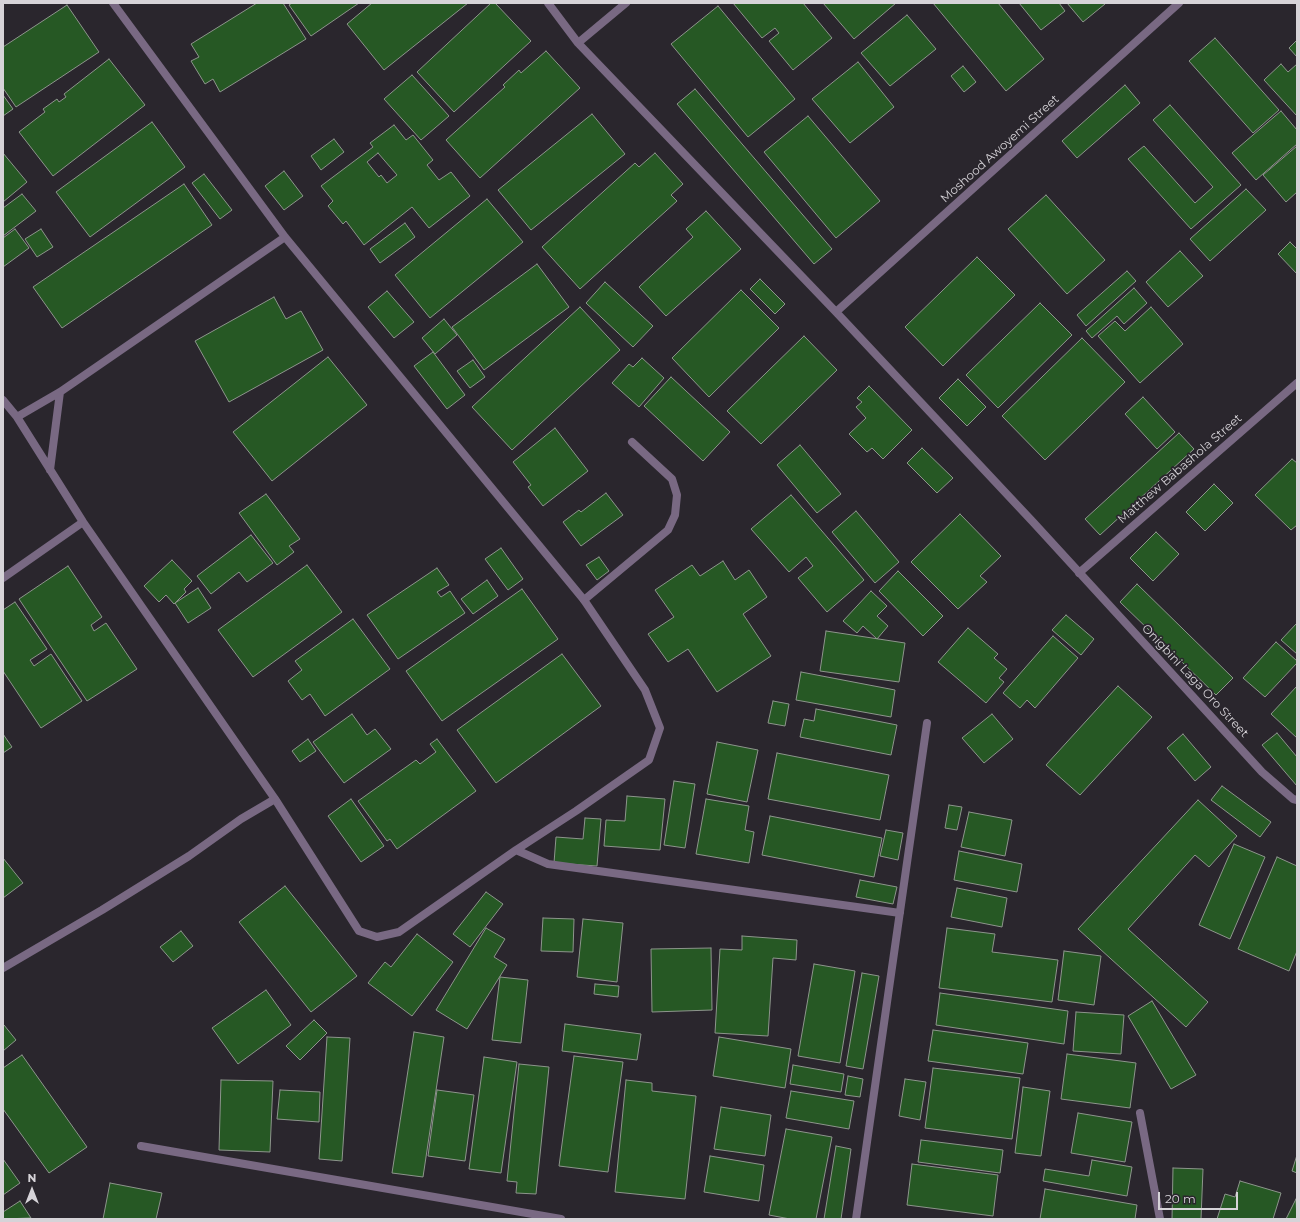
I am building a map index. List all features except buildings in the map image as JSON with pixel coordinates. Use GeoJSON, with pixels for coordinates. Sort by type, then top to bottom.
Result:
{"type":"FeatureCollection","features":[{"type":"Feature","properties":{"kind":"street"},"geometry":{"type":"LineString","coordinates":[[3,400],[17,417],[83,522],[275,798],[359,931],[377,937],[399,932],[516,850],[576,811],[649,760],[660,728],[645,690],[584,600],[285,237],[113,3]]}},
{"type":"Feature","properties":{"kind":"street","name":"Onigbini Laga Oro Street"},"geometry":{"type":"LineString","coordinates":[[548,3],[578,43],[836,312],[1262,772],[1297,800]]}},
{"type":"Feature","properties":{"kind":"street"},"geometry":{"type":"LineString","coordinates":[[578,43],[626,3]]}},
{"type":"Feature","properties":{"kind":"street","name":"Moshood Awoyemi Street"},"geometry":{"type":"LineString","coordinates":[[836,312],[1179,3]]}},
{"type":"Feature","properties":{"kind":"street"},"geometry":{"type":"LineString","coordinates":[[17,417],[60,392],[285,237]]}},
{"type":"Feature","properties":{"kind":"street","name":"Matthew Babashola Street"},"geometry":{"type":"LineString","coordinates":[[1079,573],[1297,383]]}},
{"type":"Feature","properties":{"kind":"street"},"geometry":{"type":"LineString","coordinates":[[50,470],[60,392]]}},
{"type":"Feature","properties":{"kind":"street"},"geometry":{"type":"LineString","coordinates":[[584,600],[668,530],[675,515],[677,495],[672,479],[632,442]]}},
{"type":"Feature","properties":{"kind":"street"},"geometry":{"type":"LineString","coordinates":[[3,578],[83,522]]}},
{"type":"Feature","properties":{"kind":"street"},"geometry":{"type":"LineString","coordinates":[[856,1219],[927,723]]}},
{"type":"Feature","properties":{"kind":"street"},"geometry":{"type":"LineString","coordinates":[[3,968],[102,910],[189,856],[241,819],[275,798]]}},
{"type":"Feature","properties":{"kind":"street"},"geometry":{"type":"LineString","coordinates":[[516,850],[548,864],[900,913]]}},
{"type":"Feature","properties":{"kind":"street"},"geometry":{"type":"LineString","coordinates":[[1140,1113],[1160,1219]]}},
{"type":"Feature","properties":{"kind":"street"},"geometry":{"type":"LineString","coordinates":[[140,1146],[561,1219]]}}]}
